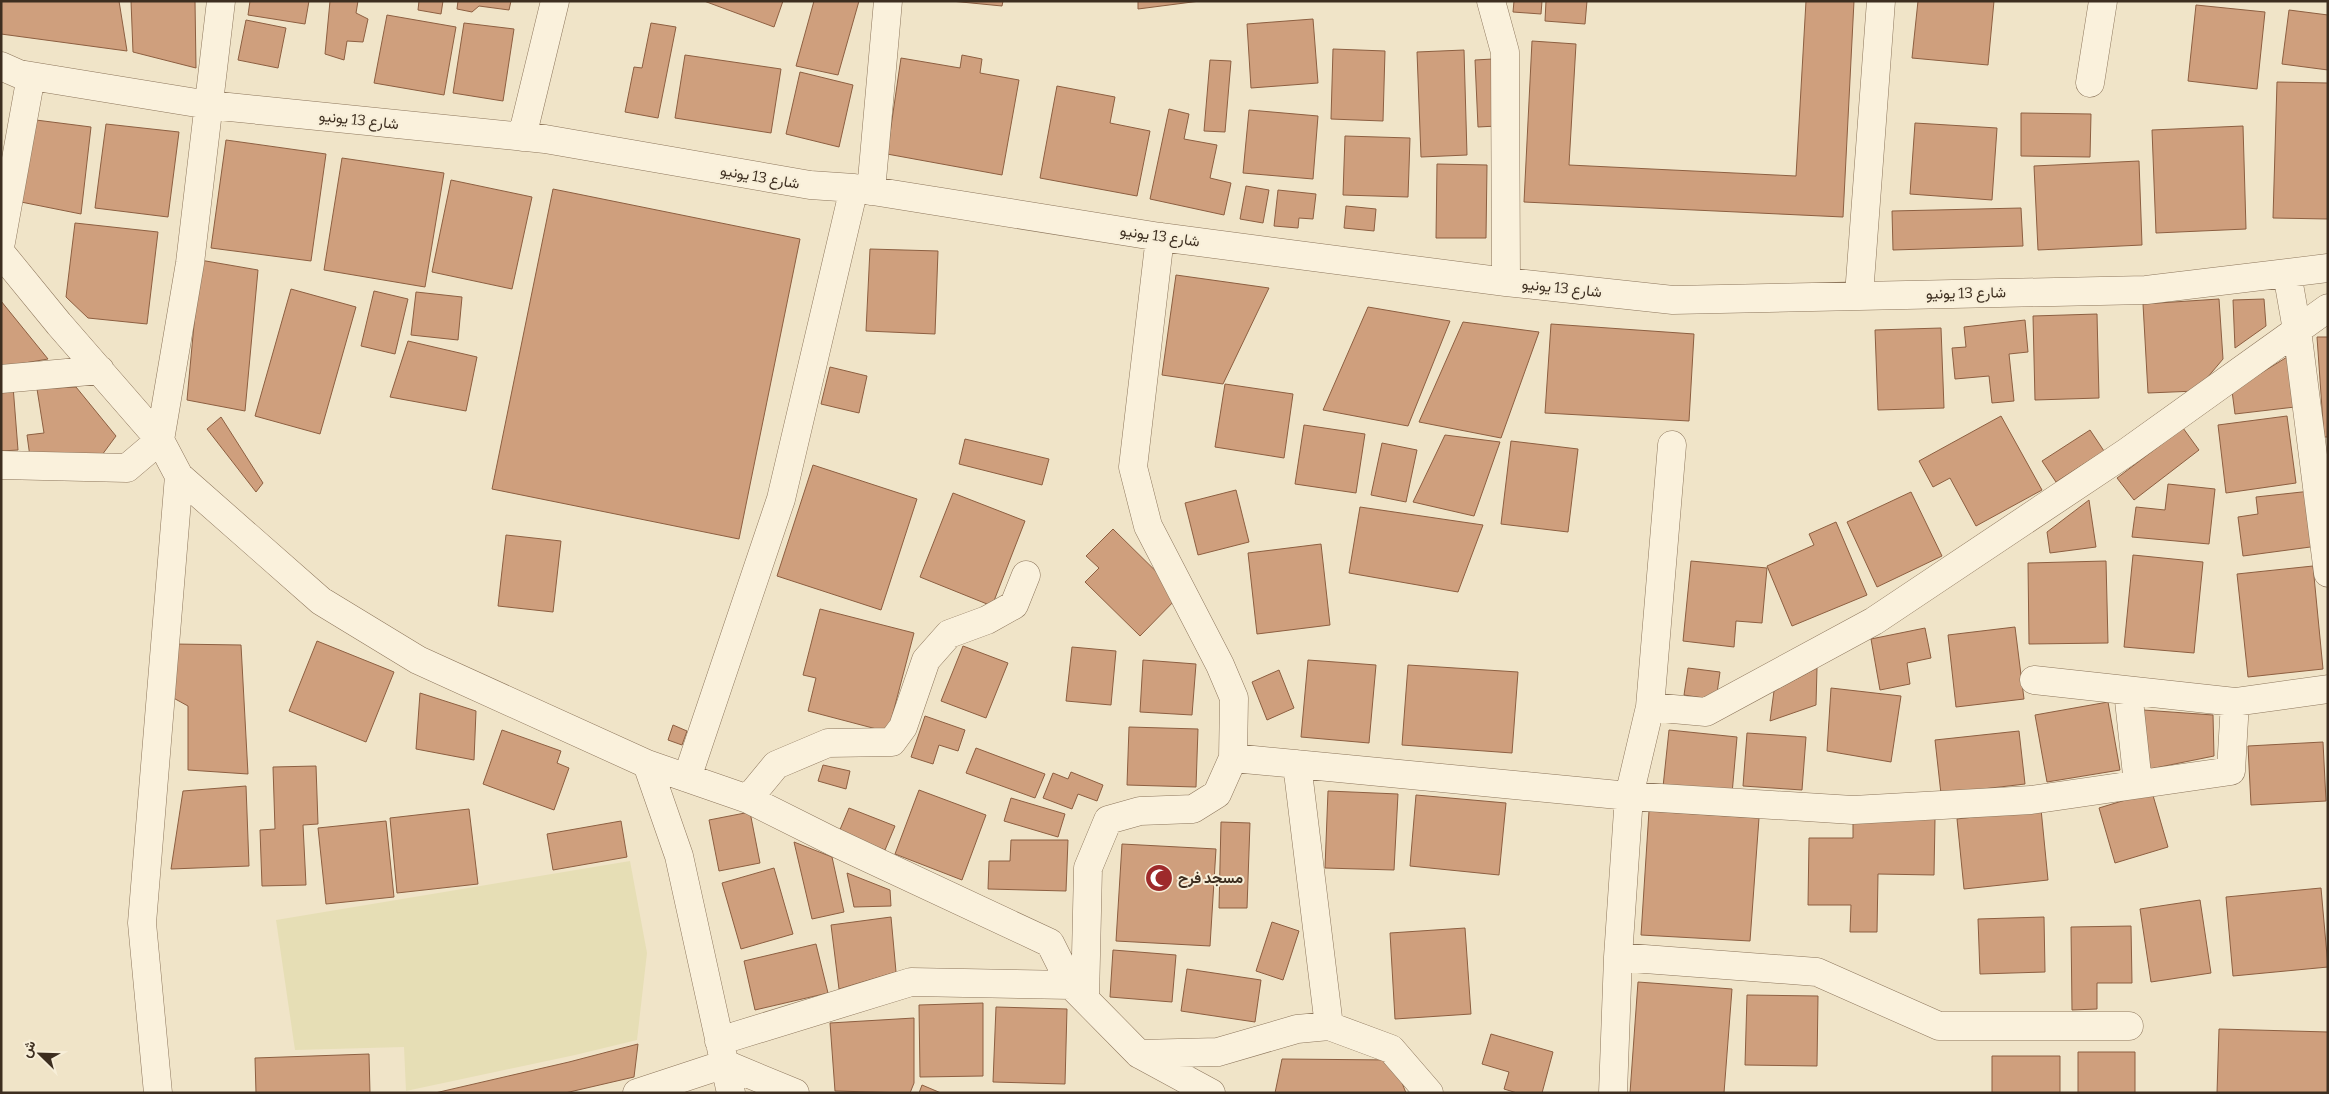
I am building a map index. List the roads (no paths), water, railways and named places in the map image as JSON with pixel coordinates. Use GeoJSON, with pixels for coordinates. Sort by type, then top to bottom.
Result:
{"type":"FeatureCollection","features":[{"type":"Feature","properties":{"kind":"street"},"geometry":{"type":"LineString","coordinates":[[1,465],[126,468],[160,440],[190,263],[221,1]]}},
{"type":"Feature","properties":{"kind":"street"},"geometry":{"type":"LineString","coordinates":[[522,137],[555,1]]}},
{"type":"Feature","properties":{"kind":"street"},"geometry":{"type":"LineString","coordinates":[[687,778],[781,499],[862,190],[888,1]]}},
{"type":"Feature","properties":{"kind":"street"},"geometry":{"type":"LineString","coordinates":[[1491,1],[1506,52],[1506,282]]}},
{"type":"Feature","properties":{"kind":"street"},"geometry":{"type":"LineString","coordinates":[[1859,295],[1881,1]]}},
{"type":"Feature","properties":{"kind":"street"},"geometry":{"type":"LineString","coordinates":[[2090,83],[2103,1]]}},
{"type":"Feature","properties":{"kind":"street","name":"شارع 13 يونيو"},"geometry":{"type":"LineString","coordinates":[[1,66],[19,74],[209,105],[522,137],[810,185],[862,190],[1160,237],[1506,282],[1673,300],[2146,290],[2328,268]]}},
{"type":"Feature","properties":{"kind":"street"},"geometry":{"type":"LineString","coordinates":[[1,242],[31,76]]}},
{"type":"Feature","properties":{"kind":"street"},"geometry":{"type":"LineString","coordinates":[[1078,992],[1088,868],[1108,820],[1140,811],[1192,809],[1217,794],[1233,758],[1234,698],[1220,665],[1148,526],[1133,467],[1160,237]]}},
{"type":"Feature","properties":{"kind":"street"},"geometry":{"type":"LineString","coordinates":[[1,252],[160,440],[179,476],[321,601],[410,655],[647,764],[748,799],[832,841],[1050,943],[1078,992],[1139,1054],[1211,1093]]}},
{"type":"Feature","properties":{"kind":"street"},"geometry":{"type":"LineString","coordinates":[[2287,273],[2297,330],[2328,573]]}},
{"type":"Feature","properties":{"kind":"street"},"geometry":{"type":"LineString","coordinates":[[1650,707],[1706,712],[1874,621],[2127,452],[2328,308]]}},
{"type":"Feature","properties":{"kind":"street"},"geometry":{"type":"LineString","coordinates":[[1,379],[100,370]]}},
{"type":"Feature","properties":{"kind":"street"},"geometry":{"type":"LineString","coordinates":[[1614,1093],[1618,957],[1629,796],[1650,707],[1672,445]]}},
{"type":"Feature","properties":{"kind":"street"},"geometry":{"type":"LineString","coordinates":[[158,1093],[142,923],[179,476]]}},
{"type":"Feature","properties":{"kind":"street"},"geometry":{"type":"LineString","coordinates":[[748,799],[776,765],[828,743],[892,742],[904,727],[926,660],[949,634],[986,620],[1014,604],[1026,574]]}},
{"type":"Feature","properties":{"kind":"street"},"geometry":{"type":"LineString","coordinates":[[2034,680],[2235,702],[2328,689]]}},
{"type":"Feature","properties":{"kind":"street"},"geometry":{"type":"LineString","coordinates":[[2128,691],[2138,784]]}},
{"type":"Feature","properties":{"kind":"street"},"geometry":{"type":"LineString","coordinates":[[1233,758],[1629,796],[1853,810],[2031,800],[2231,771],[2235,702]]}},
{"type":"Feature","properties":{"kind":"street"},"geometry":{"type":"LineString","coordinates":[[647,764],[679,856],[731,1093]]}},
{"type":"Feature","properties":{"kind":"street"},"geometry":{"type":"LineString","coordinates":[[1297,764],[1329,1026]]}},
{"type":"Feature","properties":{"kind":"street"},"geometry":{"type":"LineString","coordinates":[[1618,957],[1817,972],[1939,1026],[2129,1026]]}},
{"type":"Feature","properties":{"kind":"street"},"geometry":{"type":"LineString","coordinates":[[636,1093],[722,1052],[911,982],[1078,992]]}},
{"type":"Feature","properties":{"kind":"street"},"geometry":{"type":"LineString","coordinates":[[1139,1054],[1218,1052],[1297,1029],[1329,1026],[1391,1049],[1429,1093]]}},
{"type":"Feature","properties":{"kind":"street"},"geometry":{"type":"LineString","coordinates":[[722,1052],[795,1093]]}},
{"type":"Feature","properties":{"kind":"place","name":"مسجد فرح"},"geometry":{"type":"Point","coordinates":[1159,878]}}]}
